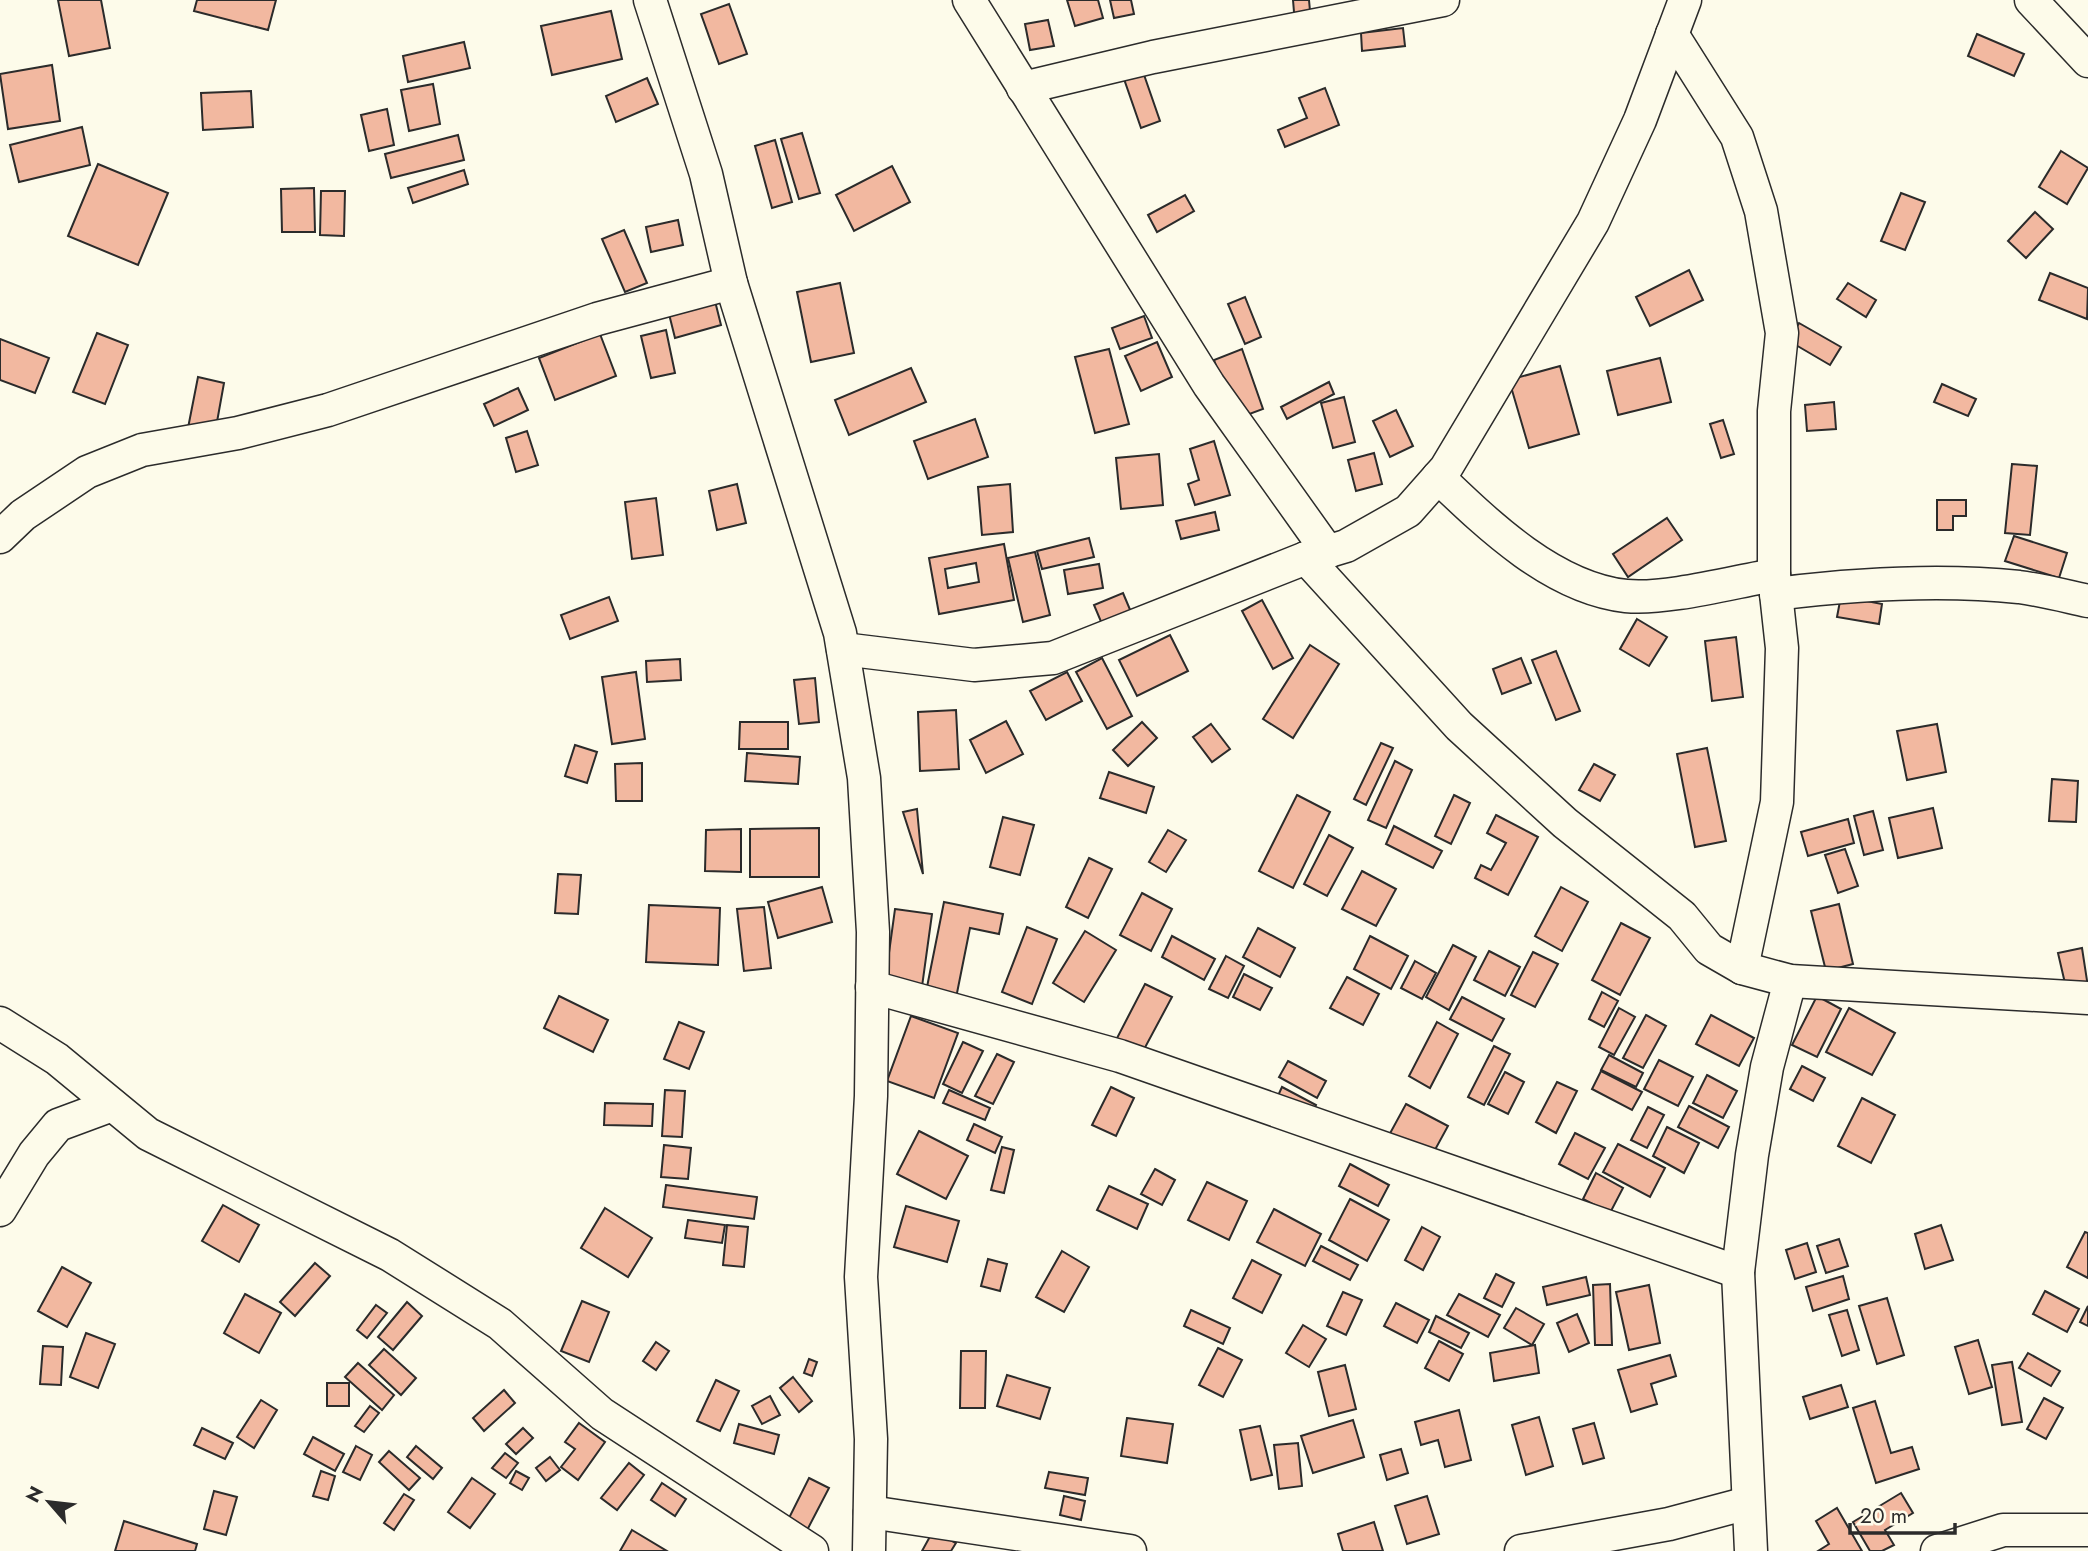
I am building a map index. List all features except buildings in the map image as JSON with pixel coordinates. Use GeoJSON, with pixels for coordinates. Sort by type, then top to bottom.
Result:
{"type":"FeatureCollection","features":[{"type":"Feature","properties":{"kind":"street"},"geometry":{"type":"LineString","coordinates":[[650,0],[706,174],[731,283],[843,649],[864,778],[873,932],[871,1096],[861,1277],[871,1439],[869,1551]]}},
{"type":"Feature","properties":{"kind":"street"},"geometry":{"type":"LineString","coordinates":[[969,0],[1317,555],[1459,726],[1565,823],[1682,916],[1709,949],[1742,968],[1790,981],[2088,998]]}},
{"type":"Feature","properties":{"kind":"street"},"geometry":{"type":"LineString","coordinates":[[1023,88],[1153,57],[1443,0]]}},
{"type":"Feature","properties":{"kind":"street"},"geometry":{"type":"LineString","coordinates":[[843,649],[974,666],[1053,658],[1346,546],[1408,511],[1438,477],[1508,369],[1593,222],[1640,120],[1685,0]]}},
{"type":"Feature","properties":{"kind":"street"},"geometry":{"type":"LineString","coordinates":[[2031,0],[2083,44]]}},
{"type":"Feature","properties":{"kind":"street"},"geometry":{"type":"LineString","coordinates":[[1672,34],[1737,137],[1761,211],[1782,333],[1774,411],[1775,584],[1782,648],[1777,802],[1742,968]]}},
{"type":"Feature","properties":{"kind":"street"},"geometry":{"type":"LineString","coordinates":[[0,537],[23,515],[88,472],[142,450],[238,433],[328,410],[597,319],[731,283]]}},
{"type":"Feature","properties":{"kind":"street"},"geometry":{"type":"LineString","coordinates":[[1438,477],[1494,532],[1590,588],[1627,596],[1775,584],[1854,584],[2020,587],[2088,601]]}},
{"type":"Feature","properties":{"kind":"street"},"geometry":{"type":"LineString","coordinates":[[1751,1551],[1738,1272],[1763,1092],[1790,981]]}},
{"type":"Feature","properties":{"kind":"street"},"geometry":{"type":"LineString","coordinates":[[872,987],[1132,1060],[1738,1272]]}},
{"type":"Feature","properties":{"kind":"street"},"geometry":{"type":"LineString","coordinates":[[0,1023],[57,1059],[148,1134],[390,1255],[500,1324],[602,1414],[813,1551]]}},
{"type":"Feature","properties":{"kind":"street"},"geometry":{"type":"LineString","coordinates":[[0,1210],[34,1154],[58,1125],[112,1105]]}},
{"type":"Feature","properties":{"kind":"street"},"geometry":{"type":"LineString","coordinates":[[1521,1551],[1669,1524],[1748,1503]]}},
{"type":"Feature","properties":{"kind":"street"},"geometry":{"type":"LineString","coordinates":[[870,1512],[1130,1551]]}},
{"type":"Feature","properties":{"kind":"street"},"geometry":{"type":"LineString","coordinates":[[1937,1551],[2003,1531],[2088,1530]]}}]}
